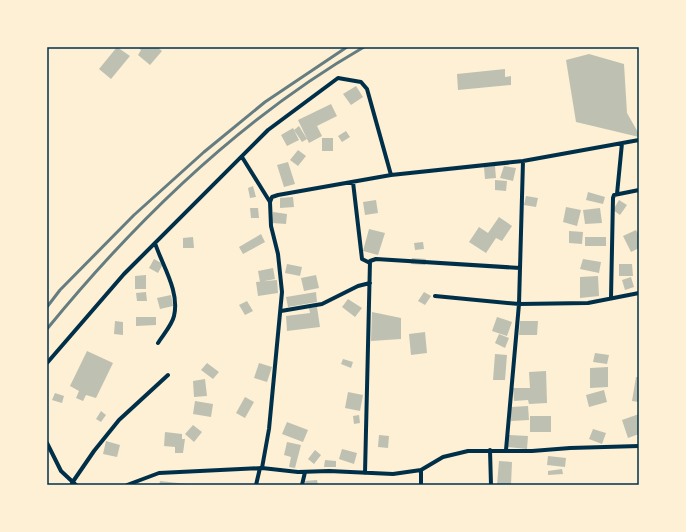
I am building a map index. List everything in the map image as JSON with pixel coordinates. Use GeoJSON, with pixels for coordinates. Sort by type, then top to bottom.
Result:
{"type":"FeatureCollection","features":[{"type":"Feature","properties":{"kind":"street"},"geometry":{"type":"LineString","coordinates":[[47,363],[124,274],[268,130],[338,78],[361,82],[367,89],[391,175]]}},
{"type":"Feature","properties":{"kind":"street"},"geometry":{"type":"LineString","coordinates":[[256,485],[269,429],[281,311],[282,292],[278,254],[271,226],[270,202],[272,197],[391,175],[523,161],[639,140]]}},
{"type":"Feature","properties":{"kind":"street"},"geometry":{"type":"LineString","coordinates":[[617,194],[622,143]]}},
{"type":"Feature","properties":{"kind":"street"},"geometry":{"type":"LineString","coordinates":[[242,157],[270,202]]}},
{"type":"Feature","properties":{"kind":"street"},"geometry":{"type":"LineString","coordinates":[[506,450],[519,304],[523,161]]}},
{"type":"Feature","properties":{"kind":"street"},"geometry":{"type":"LineString","coordinates":[[353,182],[362,259],[370,263]]}},
{"type":"Feature","properties":{"kind":"street"},"geometry":{"type":"LineString","coordinates":[[611,298],[613,198],[614,195],[617,194],[639,190]]}},
{"type":"Feature","properties":{"kind":"street"},"geometry":{"type":"LineString","coordinates":[[155,243],[167,269],[174,298],[174,316],[158,343]]}},
{"type":"Feature","properties":{"kind":"street"},"geometry":{"type":"LineString","coordinates":[[365,473],[370,263],[372,259],[376,258],[520,268]]}},
{"type":"Feature","properties":{"kind":"street"},"geometry":{"type":"LineString","coordinates":[[281,311],[322,304],[358,286],[370,283]]}},
{"type":"Feature","properties":{"kind":"street"},"geometry":{"type":"LineString","coordinates":[[436,296],[519,304],[588,303],[639,294]]}},
{"type":"Feature","properties":{"kind":"street"},"geometry":{"type":"LineString","coordinates":[[47,443],[62,471],[74,484],[94,451],[119,420],[168,375]]}},
{"type":"Feature","properties":{"kind":"street"},"geometry":{"type":"LineString","coordinates":[[127,485],[159,474],[261,468],[305,472],[329,471],[393,474],[421,470],[443,457],[468,451],[532,451],[639,446]]}},
{"type":"Feature","properties":{"kind":"street"},"geometry":{"type":"LineString","coordinates":[[490,450],[490,485]]}},
{"type":"Feature","properties":{"kind":"street"},"geometry":{"type":"LineString","coordinates":[[421,470],[421,485]]}},
{"type":"Feature","properties":{"kind":"street"},"geometry":{"type":"LineString","coordinates":[[302,485],[305,472]]}},
{"type":"Feature","properties":{"kind":"building"},"geometry":{"type":"Polygon","coordinates":[[[117,47],[130,56],[111,79],[99,69],[117,47]]]}},
{"type":"Feature","properties":{"kind":"building"},"geometry":{"type":"Polygon","coordinates":[[[138,47],[157,47],[162,51],[150,65],[138,55],[141,50],[138,47]]]}},
{"type":"Feature","properties":{"kind":"building"},"geometry":{"type":"Polygon","coordinates":[[[589,54],[624,64],[627,113],[639,134],[639,137],[576,122],[566,60],[589,54]]]}},
{"type":"Feature","properties":{"kind":"building"},"geometry":{"type":"Polygon","coordinates":[[[505,69],[505,77],[511,76],[511,85],[458,90],[457,74],[505,69]]]}},
{"type":"Feature","properties":{"kind":"building"},"geometry":{"type":"Polygon","coordinates":[[[356,86],[363,97],[351,105],[343,94],[356,86]]]}},
{"type":"Feature","properties":{"kind":"building"},"geometry":{"type":"Polygon","coordinates":[[[331,104],[337,116],[317,126],[322,136],[309,143],[298,120],[331,104]]]}},
{"type":"Feature","properties":{"kind":"building"},"geometry":{"type":"Polygon","coordinates":[[[299,126],[307,139],[302,142],[294,130],[299,126]]]}},
{"type":"Feature","properties":{"kind":"building"},"geometry":{"type":"Polygon","coordinates":[[[293,128],[299,140],[287,146],[281,135],[293,128]]]}},
{"type":"Feature","properties":{"kind":"building"},"geometry":{"type":"Polygon","coordinates":[[[346,131],[350,137],[342,142],[338,136],[346,131]]]}},
{"type":"Feature","properties":{"kind":"building"},"geometry":{"type":"Polygon","coordinates":[[[322,138],[333,138],[333,151],[322,151],[322,138]]]}},
{"type":"Feature","properties":{"kind":"building"},"geometry":{"type":"Polygon","coordinates":[[[298,150],[306,156],[298,166],[290,160],[298,150]]]}},
{"type":"Feature","properties":{"kind":"building"},"geometry":{"type":"Polygon","coordinates":[[[288,162],[295,184],[284,187],[277,165],[288,162]]]}},
{"type":"Feature","properties":{"kind":"building"},"geometry":{"type":"Polygon","coordinates":[[[495,166],[496,178],[485,179],[484,167],[495,166]]]}},
{"type":"Feature","properties":{"kind":"building"},"geometry":{"type":"Polygon","coordinates":[[[504,166],[516,168],[513,181],[500,178],[504,166]]]}},
{"type":"Feature","properties":{"kind":"building"},"geometry":{"type":"Polygon","coordinates":[[[495,180],[507,181],[506,191],[495,190],[495,180]]]}},
{"type":"Feature","properties":{"kind":"building"},"geometry":{"type":"Polygon","coordinates":[[[253,186],[256,197],[250,198],[248,188],[253,186]]]}},
{"type":"Feature","properties":{"kind":"building"},"geometry":{"type":"Polygon","coordinates":[[[588,192],[605,197],[603,204],[586,200],[588,192]]]}},
{"type":"Feature","properties":{"kind":"building"},"geometry":{"type":"Polygon","coordinates":[[[526,196],[538,198],[536,207],[524,205],[526,196]]]}},
{"type":"Feature","properties":{"kind":"building"},"geometry":{"type":"Polygon","coordinates":[[[293,197],[294,207],[280,208],[280,198],[293,197]]]}},
{"type":"Feature","properties":{"kind":"building"},"geometry":{"type":"Polygon","coordinates":[[[376,200],[378,213],[365,215],[363,202],[376,200]]]}},
{"type":"Feature","properties":{"kind":"building"},"geometry":{"type":"Polygon","coordinates":[[[619,200],[627,205],[620,215],[613,210],[619,200]]]}},
{"type":"Feature","properties":{"kind":"building"},"geometry":{"type":"Polygon","coordinates":[[[566,207],[581,210],[577,226],[563,222],[566,207]]]}},
{"type":"Feature","properties":{"kind":"building"},"geometry":{"type":"Polygon","coordinates":[[[250,208],[258,208],[259,218],[251,218],[250,208]]]}},
{"type":"Feature","properties":{"kind":"building"},"geometry":{"type":"Polygon","coordinates":[[[600,208],[602,223],[585,224],[583,210],[600,208]]]}},
{"type":"Feature","properties":{"kind":"building"},"geometry":{"type":"Polygon","coordinates":[[[273,212],[287,214],[286,224],[272,223],[273,212]]]}},
{"type":"Feature","properties":{"kind":"building"},"geometry":{"type":"Polygon","coordinates":[[[499,217],[512,226],[502,241],[496,238],[486,253],[469,242],[479,227],[488,233],[499,217]]]}},
{"type":"Feature","properties":{"kind":"building"},"geometry":{"type":"Polygon","coordinates":[[[369,229],[385,233],[378,255],[363,251],[369,229]]]}},
{"type":"Feature","properties":{"kind":"building"},"geometry":{"type":"Polygon","coordinates":[[[636,230],[639,236],[639,248],[631,252],[623,236],[636,230]]]}},
{"type":"Feature","properties":{"kind":"building"},"geometry":{"type":"Polygon","coordinates":[[[569,231],[583,232],[582,244],[569,243],[569,231]]]}},
{"type":"Feature","properties":{"kind":"building"},"geometry":{"type":"Polygon","coordinates":[[[261,234],[265,242],[243,254],[239,247],[261,234]]]}},
{"type":"Feature","properties":{"kind":"building"},"geometry":{"type":"Polygon","coordinates":[[[193,237],[194,248],[183,248],[183,238],[193,237]]]}},
{"type":"Feature","properties":{"kind":"building"},"geometry":{"type":"Polygon","coordinates":[[[585,237],[606,237],[606,246],[585,246],[585,237]]]}},
{"type":"Feature","properties":{"kind":"building"},"geometry":{"type":"Polygon","coordinates":[[[423,242],[424,249],[415,250],[414,243],[423,242]]]}},
{"type":"Feature","properties":{"kind":"building"},"geometry":{"type":"Polygon","coordinates":[[[412,258],[426,259],[425,265],[411,264],[412,258]]]}},
{"type":"Feature","properties":{"kind":"building"},"geometry":{"type":"Polygon","coordinates":[[[154,259],[163,264],[158,273],[149,268],[154,259]]]}},
{"type":"Feature","properties":{"kind":"building"},"geometry":{"type":"Polygon","coordinates":[[[583,259],[601,262],[599,273],[580,269],[583,259]]]}},
{"type":"Feature","properties":{"kind":"building"},"geometry":{"type":"Polygon","coordinates":[[[287,264],[302,267],[300,276],[285,273],[287,264]]]}},
{"type":"Feature","properties":{"kind":"building"},"geometry":{"type":"Polygon","coordinates":[[[619,264],[632,264],[633,276],[619,276],[619,264]]]}},
{"type":"Feature","properties":{"kind":"building"},"geometry":{"type":"Polygon","coordinates":[[[273,268],[275,279],[260,282],[258,271],[273,268]]]}},
{"type":"Feature","properties":{"kind":"building"},"geometry":{"type":"Polygon","coordinates":[[[146,275],[146,289],[135,289],[135,276],[146,275]]]}},
{"type":"Feature","properties":{"kind":"building"},"geometry":{"type":"Polygon","coordinates":[[[316,275],[319,288],[304,291],[301,278],[316,275]]]}},
{"type":"Feature","properties":{"kind":"building"},"geometry":{"type":"Polygon","coordinates":[[[598,276],[599,296],[580,298],[580,277],[598,276]]]}},
{"type":"Feature","properties":{"kind":"building"},"geometry":{"type":"Polygon","coordinates":[[[631,277],[634,287],[625,290],[622,280],[631,277]]]}},
{"type":"Feature","properties":{"kind":"building"},"geometry":{"type":"Polygon","coordinates":[[[277,280],[278,293],[258,296],[256,282],[277,280]]]}},
{"type":"Feature","properties":{"kind":"building"},"geometry":{"type":"Polygon","coordinates":[[[146,292],[147,301],[137,301],[136,293],[146,292]]]}},
{"type":"Feature","properties":{"kind":"building"},"geometry":{"type":"Polygon","coordinates":[[[316,292],[317,302],[288,307],[286,297],[316,292]]]}},
{"type":"Feature","properties":{"kind":"building"},"geometry":{"type":"Polygon","coordinates":[[[424,292],[431,296],[425,305],[418,301],[424,292]]]}},
{"type":"Feature","properties":{"kind":"building"},"geometry":{"type":"Polygon","coordinates":[[[171,295],[173,306],[160,309],[157,298],[171,295]]]}},
{"type":"Feature","properties":{"kind":"building"},"geometry":{"type":"Polygon","coordinates":[[[348,299],[362,308],[355,317],[342,307],[348,299]]]}},
{"type":"Feature","properties":{"kind":"building"},"geometry":{"type":"Polygon","coordinates":[[[247,301],[253,311],[245,315],[239,305],[247,301]]]}},
{"type":"Feature","properties":{"kind":"building"},"geometry":{"type":"Polygon","coordinates":[[[317,307],[320,327],[287,331],[286,316],[310,313],[309,308],[317,307]]]}},
{"type":"Feature","properties":{"kind":"building"},"geometry":{"type":"Polygon","coordinates":[[[372,312],[401,318],[401,339],[371,341],[372,312]]]}},
{"type":"Feature","properties":{"kind":"building"},"geometry":{"type":"Polygon","coordinates":[[[136,317],[156,317],[156,325],[136,326],[136,317]]]}},
{"type":"Feature","properties":{"kind":"building"},"geometry":{"type":"Polygon","coordinates":[[[497,317],[512,322],[507,336],[492,331],[497,317]]]}},
{"type":"Feature","properties":{"kind":"building"},"geometry":{"type":"Polygon","coordinates":[[[115,321],[123,322],[123,335],[114,334],[115,321]]]}},
{"type":"Feature","properties":{"kind":"building"},"geometry":{"type":"Polygon","coordinates":[[[520,321],[538,321],[537,335],[519,335],[520,321]]]}},
{"type":"Feature","properties":{"kind":"building"},"geometry":{"type":"Polygon","coordinates":[[[425,332],[427,353],[411,355],[409,334],[425,332]]]}},
{"type":"Feature","properties":{"kind":"building"},"geometry":{"type":"Polygon","coordinates":[[[499,334],[509,338],[505,348],[495,343],[499,334]]]}},
{"type":"Feature","properties":{"kind":"building"},"geometry":{"type":"Polygon","coordinates":[[[87,351],[113,363],[96,398],[86,395],[83,401],[76,398],[79,391],[70,386],[87,351]]]}},
{"type":"Feature","properties":{"kind":"building"},"geometry":{"type":"Polygon","coordinates":[[[595,353],[609,355],[607,364],[593,362],[595,353]]]}},
{"type":"Feature","properties":{"kind":"building"},"geometry":{"type":"Polygon","coordinates":[[[495,354],[507,355],[505,380],[493,380],[495,354]]]}},
{"type":"Feature","properties":{"kind":"building"},"geometry":{"type":"Polygon","coordinates":[[[343,359],[353,362],[351,368],[341,364],[343,359]]]}},
{"type":"Feature","properties":{"kind":"building"},"geometry":{"type":"Polygon","coordinates":[[[207,363],[219,372],[213,379],[201,370],[207,363]]]}},
{"type":"Feature","properties":{"kind":"building"},"geometry":{"type":"Polygon","coordinates":[[[259,363],[272,367],[267,382],[254,378],[259,363]]]}},
{"type":"Feature","properties":{"kind":"building"},"geometry":{"type":"Polygon","coordinates":[[[608,367],[608,387],[590,388],[590,368],[608,367]]]}},
{"type":"Feature","properties":{"kind":"building"},"geometry":{"type":"Polygon","coordinates":[[[546,371],[547,403],[529,404],[528,400],[514,401],[513,388],[530,388],[529,372],[546,371]]]}},
{"type":"Feature","properties":{"kind":"building"},"geometry":{"type":"Polygon","coordinates":[[[636,377],[639,377],[639,402],[632,401],[636,377]]]}},
{"type":"Feature","properties":{"kind":"building"},"geometry":{"type":"Polygon","coordinates":[[[205,379],[207,396],[194,397],[193,381],[205,379]]]}},
{"type":"Feature","properties":{"kind":"building"},"geometry":{"type":"Polygon","coordinates":[[[604,390],[607,402],[589,407],[586,395],[604,390]]]}},
{"type":"Feature","properties":{"kind":"building"},"geometry":{"type":"Polygon","coordinates":[[[348,392],[363,395],[360,411],[345,408],[348,392]]]}},
{"type":"Feature","properties":{"kind":"building"},"geometry":{"type":"Polygon","coordinates":[[[55,393],[64,396],[62,403],[52,400],[55,393]]]}},
{"type":"Feature","properties":{"kind":"building"},"geometry":{"type":"Polygon","coordinates":[[[245,397],[254,402],[245,418],[236,413],[245,397]]]}},
{"type":"Feature","properties":{"kind":"building"},"geometry":{"type":"Polygon","coordinates":[[[195,401],[213,404],[211,417],[193,414],[195,401]]]}},
{"type":"Feature","properties":{"kind":"building"},"geometry":{"type":"Polygon","coordinates":[[[528,406],[529,420],[511,421],[511,407],[528,406]]]}},
{"type":"Feature","properties":{"kind":"building"},"geometry":{"type":"Polygon","coordinates":[[[101,411],[106,415],[101,422],[96,419],[101,411]]]}},
{"type":"Feature","properties":{"kind":"building"},"geometry":{"type":"Polygon","coordinates":[[[639,414],[639,434],[628,438],[622,420],[639,414]]]}},
{"type":"Feature","properties":{"kind":"building"},"geometry":{"type":"Polygon","coordinates":[[[359,415],[360,423],[354,424],[353,416],[359,415]]]}},
{"type":"Feature","properties":{"kind":"building"},"geometry":{"type":"Polygon","coordinates":[[[530,416],[551,416],[551,432],[530,432],[530,416]]]}},
{"type":"Feature","properties":{"kind":"building"},"geometry":{"type":"Polygon","coordinates":[[[287,422],[308,430],[303,442],[282,434],[287,422]]]}},
{"type":"Feature","properties":{"kind":"building"},"geometry":{"type":"Polygon","coordinates":[[[193,425],[202,432],[194,442],[185,434],[193,425]]]}},
{"type":"Feature","properties":{"kind":"building"},"geometry":{"type":"Polygon","coordinates":[[[593,429],[606,433],[602,444],[589,439],[593,429]]]}},
{"type":"Feature","properties":{"kind":"building"},"geometry":{"type":"Polygon","coordinates":[[[165,432],[182,434],[182,439],[185,439],[183,453],[175,453],[175,447],[164,446],[165,432]]]}},
{"type":"Feature","properties":{"kind":"building"},"geometry":{"type":"Polygon","coordinates":[[[379,435],[389,436],[388,448],[378,447],[379,435]]]}},
{"type":"Feature","properties":{"kind":"building"},"geometry":{"type":"Polygon","coordinates":[[[509,435],[528,436],[527,449],[508,447],[509,435]]]}},
{"type":"Feature","properties":{"kind":"building"},"geometry":{"type":"Polygon","coordinates":[[[106,441],[120,445],[117,457],[103,454],[106,441]]]}},
{"type":"Feature","properties":{"kind":"building"},"geometry":{"type":"Polygon","coordinates":[[[287,442],[301,445],[295,468],[289,467],[291,457],[284,455],[287,442]]]}},
{"type":"Feature","properties":{"kind":"building"},"geometry":{"type":"Polygon","coordinates":[[[342,449],[357,453],[354,464],[339,459],[342,449]]]}},
{"type":"Feature","properties":{"kind":"building"},"geometry":{"type":"Polygon","coordinates":[[[315,450],[321,455],[314,464],[308,459],[315,450]]]}},
{"type":"Feature","properties":{"kind":"building"},"geometry":{"type":"Polygon","coordinates":[[[548,456],[566,458],[565,467],[547,465],[548,456]]]}},
{"type":"Feature","properties":{"kind":"building"},"geometry":{"type":"Polygon","coordinates":[[[325,460],[336,461],[336,467],[324,467],[325,460]]]}},
{"type":"Feature","properties":{"kind":"building"},"geometry":{"type":"Polygon","coordinates":[[[499,461],[512,462],[511,485],[497,485],[499,461]]]}},
{"type":"Feature","properties":{"kind":"building"},"geometry":{"type":"Polygon","coordinates":[[[562,469],[563,474],[548,475],[548,471],[562,469]]]}},
{"type":"Feature","properties":{"kind":"building"},"geometry":{"type":"Polygon","coordinates":[[[317,480],[318,485],[306,485],[305,481],[317,480]]]}},
{"type":"Feature","properties":{"kind":"building"},"geometry":{"type":"Polygon","coordinates":[[[160,481],[187,484],[187,485],[159,485],[160,481]]]}},
{"type":"Feature","properties":{"kind":"railway"},"geometry":{"type":"LineString","coordinates":[[47,307],[60,290],[134,215],[204,152],[265,102],[347,47]]}},
{"type":"Feature","properties":{"kind":"railway"},"geometry":{"type":"LineString","coordinates":[[47,329],[81,288],[117,249],[193,174],[233,139],[275,106],[319,75],[364,47]]}}]}
